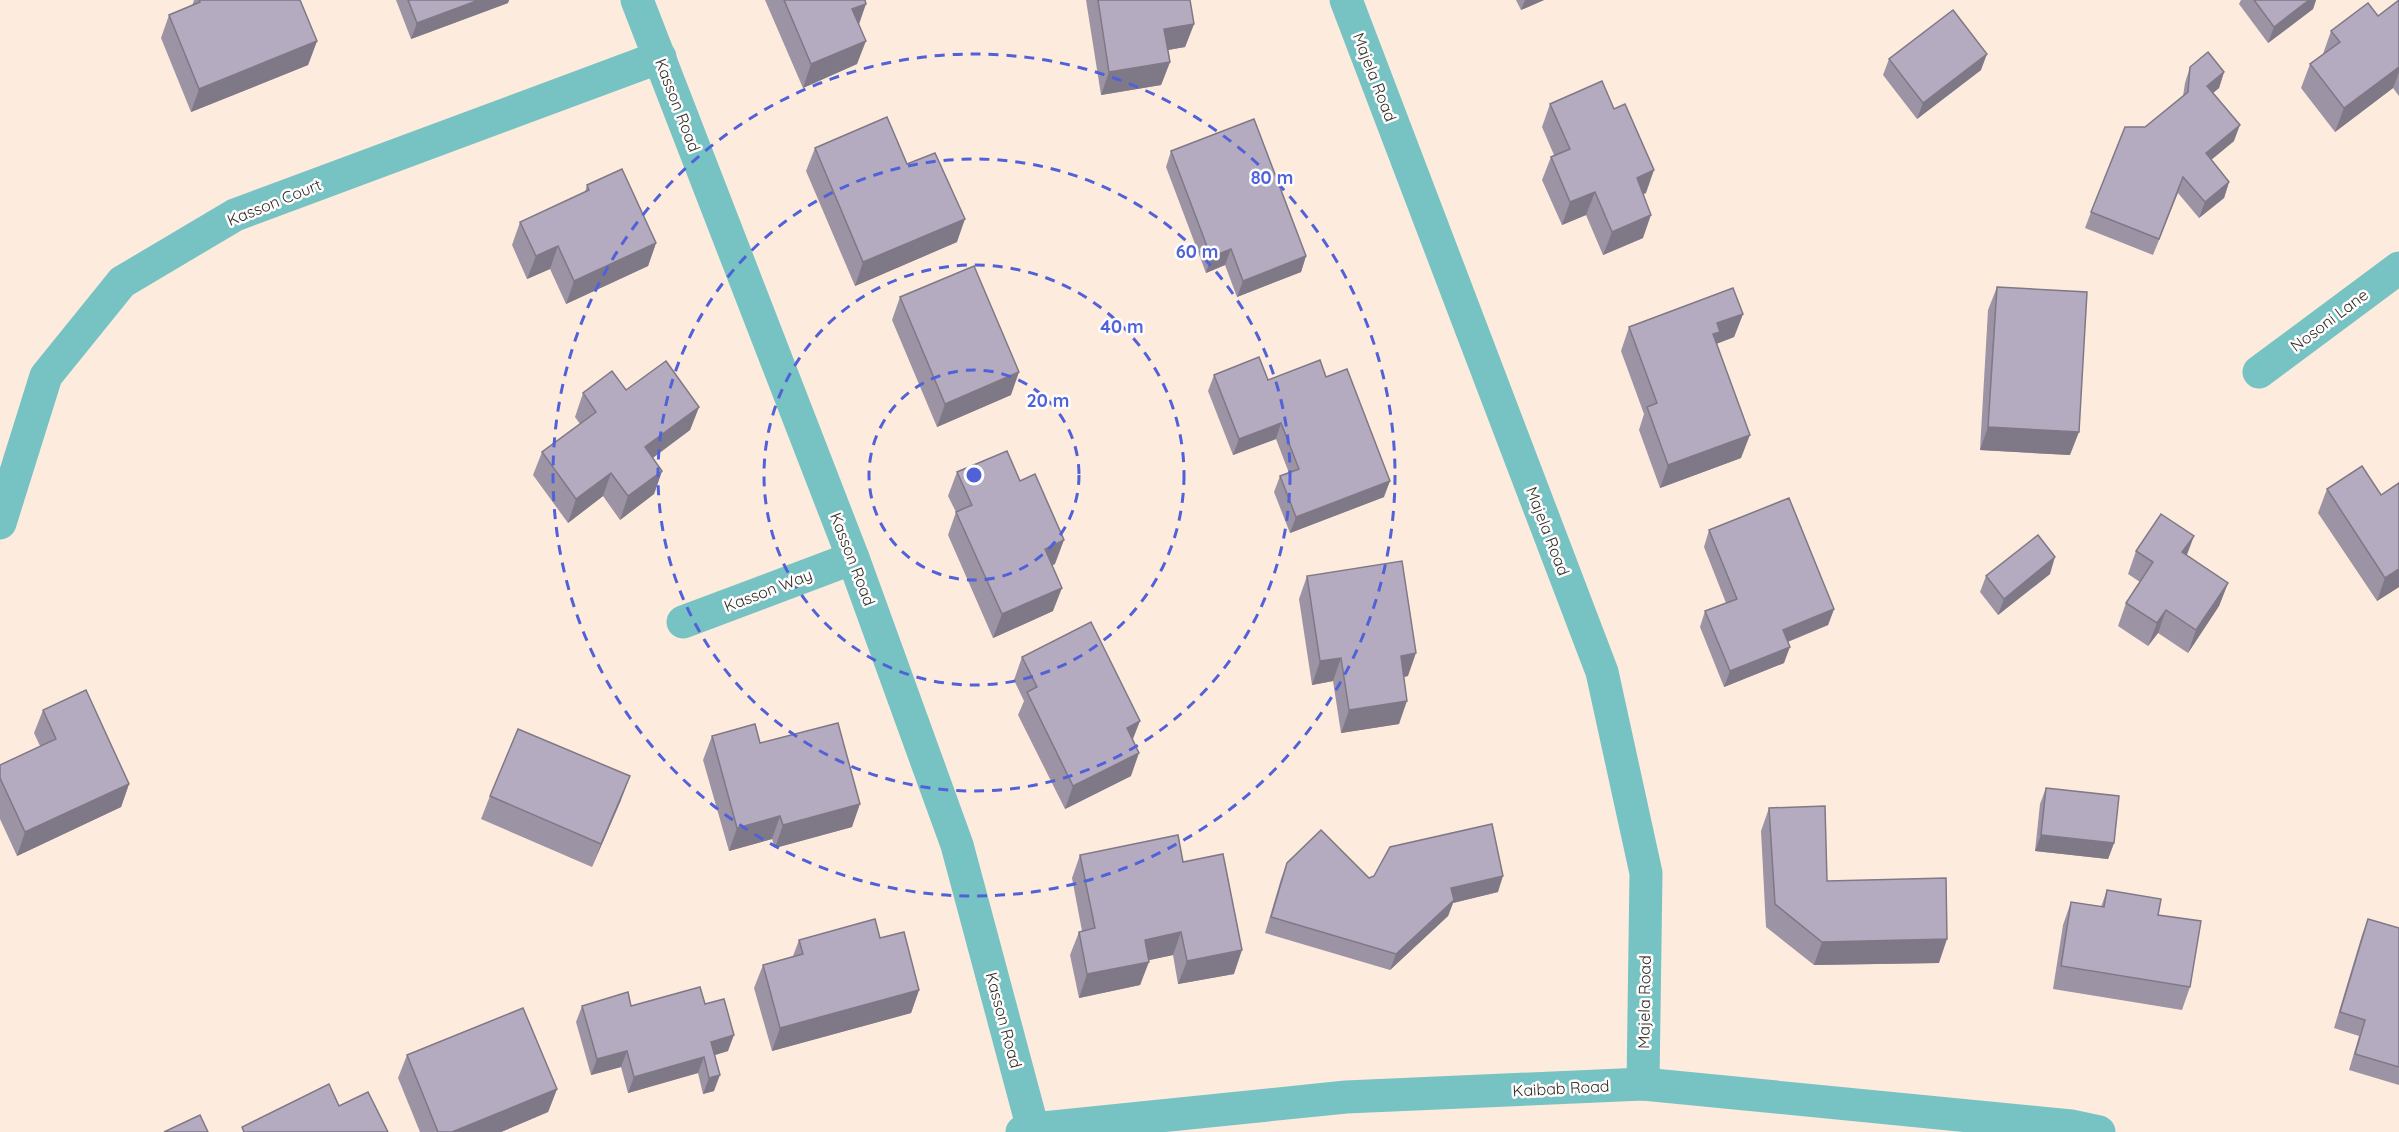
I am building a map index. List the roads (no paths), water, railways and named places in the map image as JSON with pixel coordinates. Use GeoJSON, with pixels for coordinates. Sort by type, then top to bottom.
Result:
{"type":"FeatureCollection","features":[{"type":"Feature","properties":{"kind":"street","name":"Kasson Road"},"geometry":{"type":"LineString","coordinates":[[637,0],[853,558],[957,845],[1028,1131]]}},
{"type":"Feature","properties":{"kind":"street","name":"Majela Road"},"geometry":{"type":"LineString","coordinates":[[1346,0],[1602,672],[1646,873],[1643,1084]]}},
{"type":"Feature","properties":{"kind":"street","name":"Kasson Court"},"geometry":{"type":"LineString","coordinates":[[0,523],[46,376],[122,282],[235,215],[660,57]]}},
{"type":"Feature","properties":{"kind":"street","name":"Nosoni Lane"},"geometry":{"type":"LineString","coordinates":[[2259,372],[2399,268]]}},
{"type":"Feature","properties":{"kind":"street","name":"Kasson Way"},"geometry":{"type":"LineString","coordinates":[[683,622],[853,558]]}},
{"type":"Feature","properties":{"kind":"street","name":"Kaibab Road"},"geometry":{"type":"LineString","coordinates":[[1028,1131],[1346,1098],[1643,1084],[2071,1126],[2099,1132]]}}]}
